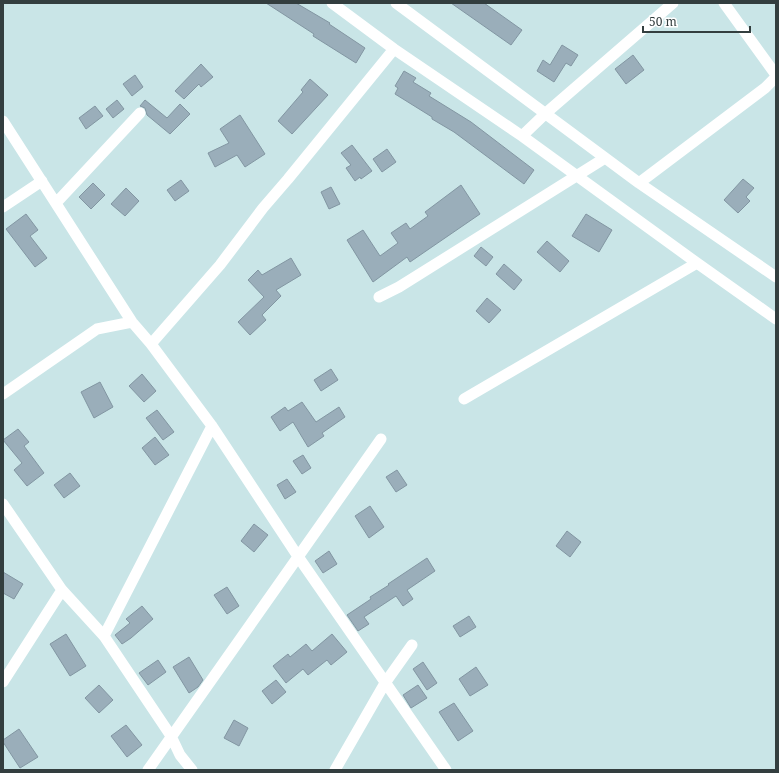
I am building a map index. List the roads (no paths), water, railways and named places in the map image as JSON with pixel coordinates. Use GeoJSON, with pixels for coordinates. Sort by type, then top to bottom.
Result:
{"type":"FeatureCollection","features":[{"type":"Feature","properties":{"kind":"street"},"geometry":{"type":"LineString","coordinates":[[332,3],[394,49],[522,136],[776,319]]}},
{"type":"Feature","properties":{"kind":"street"},"geometry":{"type":"LineString","coordinates":[[396,3],[546,113],[638,183],[776,277]]}},
{"type":"Feature","properties":{"kind":"street"},"geometry":{"type":"LineString","coordinates":[[522,136],[546,113],[673,3]]}},
{"type":"Feature","properties":{"kind":"street"},"geometry":{"type":"LineString","coordinates":[[638,183],[765,88],[776,76],[724,3]]}},
{"type":"Feature","properties":{"kind":"street"},"geometry":{"type":"LineString","coordinates":[[151,344],[220,265],[263,208],[394,49]]}},
{"type":"Feature","properties":{"kind":"street"},"geometry":{"type":"LineString","coordinates":[[56,203],[140,114]]}},
{"type":"Feature","properties":{"kind":"street"},"geometry":{"type":"LineString","coordinates":[[3,121],[132,322],[151,344],[212,426],[299,558],[446,770]]}},
{"type":"Feature","properties":{"kind":"street"},"geometry":{"type":"LineString","coordinates":[[379,297],[399,287],[605,158]]}},
{"type":"Feature","properties":{"kind":"street"},"geometry":{"type":"LineString","coordinates":[[3,207],[42,181]]}},
{"type":"Feature","properties":{"kind":"street"},"geometry":{"type":"LineString","coordinates":[[464,399],[697,263]]}},
{"type":"Feature","properties":{"kind":"street"},"geometry":{"type":"LineString","coordinates":[[3,394],[97,329],[132,322]]}},
{"type":"Feature","properties":{"kind":"street"},"geometry":{"type":"LineString","coordinates":[[104,636],[212,426]]}},
{"type":"Feature","properties":{"kind":"street"},"geometry":{"type":"LineString","coordinates":[[148,770],[299,558],[381,439]]}},
{"type":"Feature","properties":{"kind":"street"},"geometry":{"type":"LineString","coordinates":[[3,504],[62,590],[104,636],[171,736],[180,755],[192,770]]}},
{"type":"Feature","properties":{"kind":"street"},"geometry":{"type":"LineString","coordinates":[[3,682],[62,590]]}},
{"type":"Feature","properties":{"kind":"street"},"geometry":{"type":"LineString","coordinates":[[335,770],[385,683],[412,645]]}}]}
